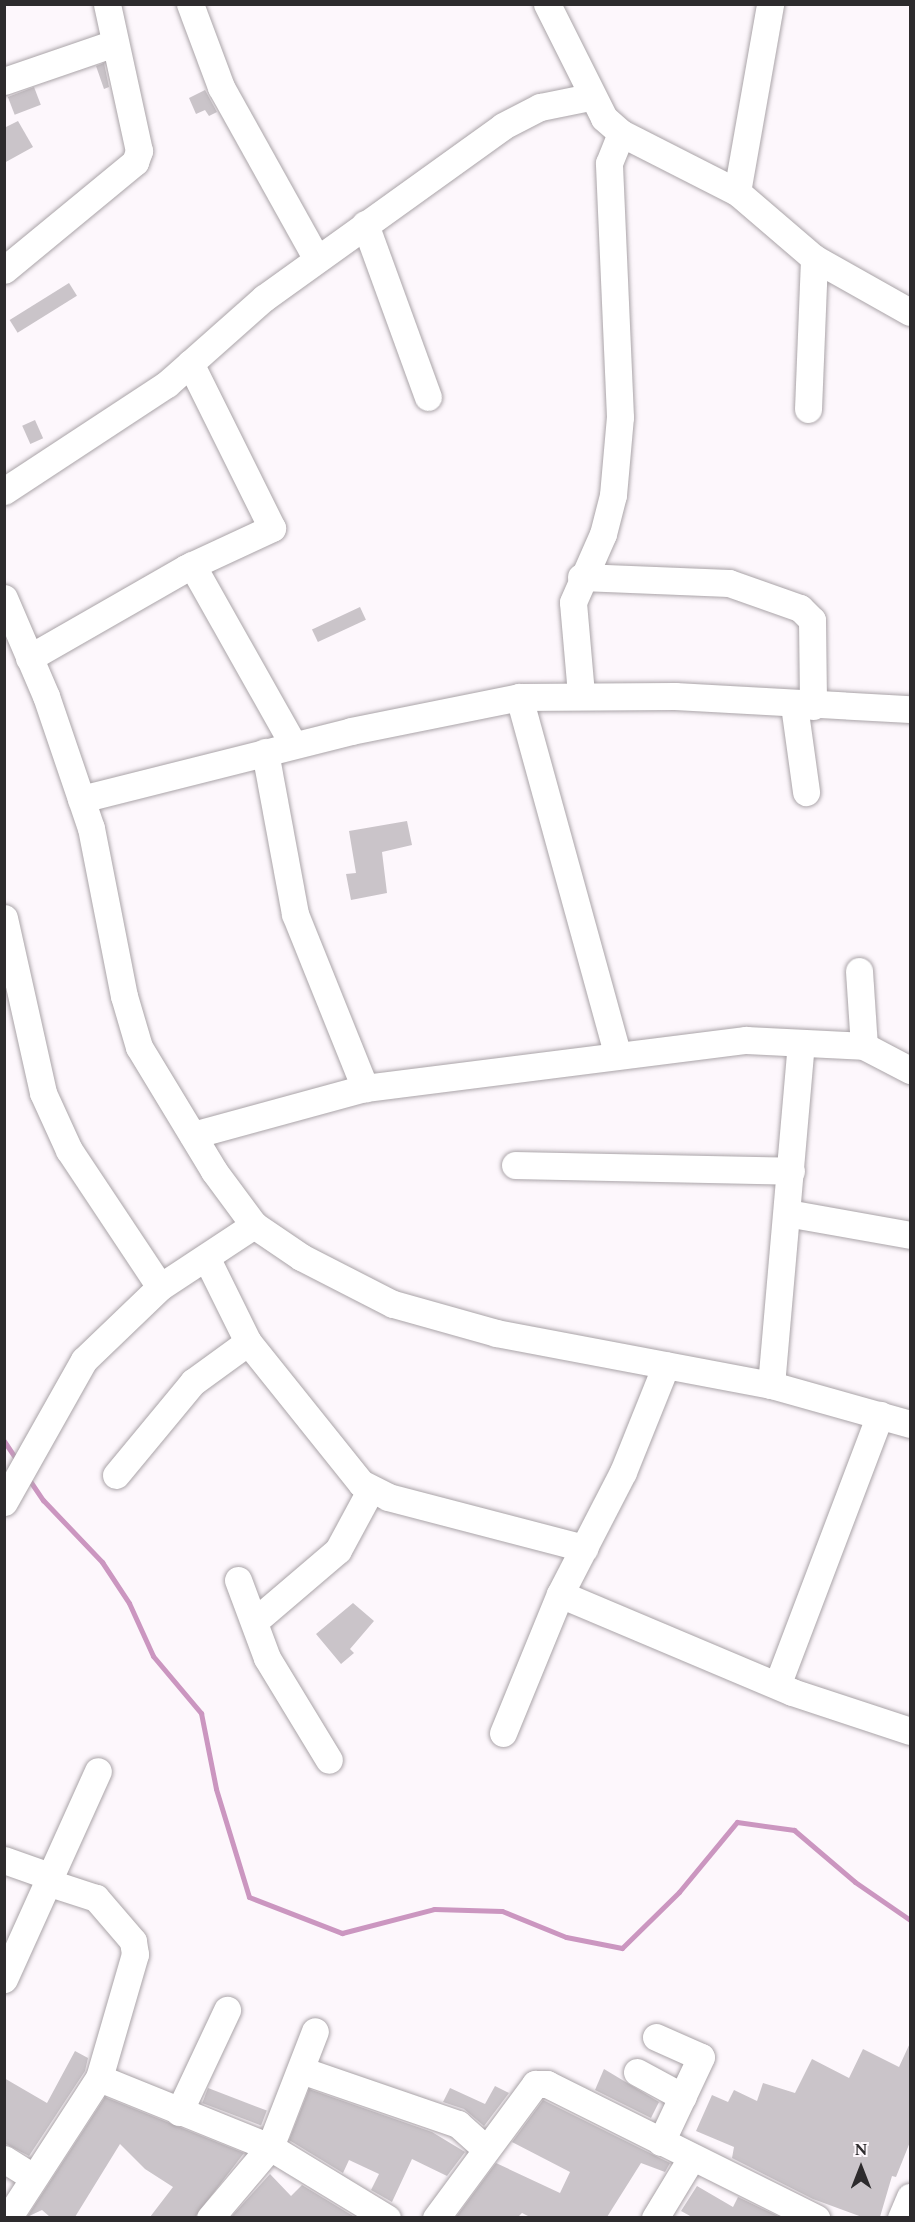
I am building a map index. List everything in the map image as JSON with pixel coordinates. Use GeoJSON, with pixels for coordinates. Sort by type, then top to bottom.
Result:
{"type":"FeatureCollection","features":[{"type":"Feature","properties":{"kind":"street"},"geometry":{"type":"LineString","coordinates":[[4,270],[135,162],[139,151],[107,4]]}},
{"type":"Feature","properties":{"kind":"street"},"geometry":{"type":"LineString","coordinates":[[190,4],[221,87],[316,258]]}},
{"type":"Feature","properties":{"kind":"street"},"geometry":{"type":"LineString","coordinates":[[547,4],[590,97],[621,133],[736,192],[814,258],[910,312]]}},
{"type":"Feature","properties":{"kind":"street"},"geometry":{"type":"LineString","coordinates":[[736,192],[770,4]]}},
{"type":"Feature","properties":{"kind":"street"},"geometry":{"type":"LineString","coordinates":[[4,81],[115,44]]}},
{"type":"Feature","properties":{"kind":"street"},"geometry":{"type":"LineString","coordinates":[[4,491],[167,384],[316,258],[503,126],[540,107],[590,97]]}},
{"type":"Feature","properties":{"kind":"street"},"geometry":{"type":"LineString","coordinates":[[581,694],[573,602],[581,577],[603,534],[613,495],[620,417],[609,163],[621,133]]}},
{"type":"Feature","properties":{"kind":"street"},"geometry":{"type":"LineString","coordinates":[[365,224],[428,397]]}},
{"type":"Feature","properties":{"kind":"street"},"geometry":{"type":"LineString","coordinates":[[808,409],[814,258]]}},
{"type":"Feature","properties":{"kind":"street"},"geometry":{"type":"LineString","coordinates":[[29,658],[192,565],[269,531],[272,521],[190,363]]}},
{"type":"Feature","properties":{"kind":"street"},"geometry":{"type":"LineString","coordinates":[[192,565],[293,744]]}},
{"type":"Feature","properties":{"kind":"street"},"geometry":{"type":"LineString","coordinates":[[581,577],[729,583],[800,609],[812,620],[804,705],[806,792]]}},
{"type":"Feature","properties":{"kind":"street"},"geometry":{"type":"LineString","coordinates":[[4,598],[29,658],[81,799],[139,1047],[193,1135],[254,1225],[301,1257],[393,1304],[496,1333],[771,1385],[910,1424]]}},
{"type":"Feature","properties":{"kind":"street"},"geometry":{"type":"LineString","coordinates":[[81,799],[293,744],[519,697],[581,694],[910,709]]}},
{"type":"Feature","properties":{"kind":"street"},"geometry":{"type":"LineString","coordinates":[[519,697],[617,1054]]}},
{"type":"Feature","properties":{"kind":"street"},"geometry":{"type":"LineString","coordinates":[[265,752],[295,914],[365,1088]]}},
{"type":"Feature","properties":{"kind":"street"},"geometry":{"type":"LineString","coordinates":[[4,918],[43,1093],[69,1150],[160,1287]]}},
{"type":"Feature","properties":{"kind":"street"},"geometry":{"type":"LineString","coordinates":[[859,971],[864,1046]]}},
{"type":"Feature","properties":{"kind":"street"},"geometry":{"type":"LineString","coordinates":[[193,1135],[365,1088],[617,1054],[746,1040],[864,1046],[910,1070]]}},
{"type":"Feature","properties":{"kind":"street"},"geometry":{"type":"LineString","coordinates":[[771,1385],[801,1043]]}},
{"type":"Feature","properties":{"kind":"street"},"geometry":{"type":"LineString","coordinates":[[515,1166],[791,1171]]}},
{"type":"Feature","properties":{"kind":"street"},"geometry":{"type":"LineString","coordinates":[[787,1213],[910,1235]]}},
{"type":"Feature","properties":{"kind":"street"},"geometry":{"type":"LineString","coordinates":[[4,1502],[73,1374],[160,1287],[207,1259],[254,1225]]}},
{"type":"Feature","properties":{"kind":"street"},"geometry":{"type":"LineString","coordinates":[[207,1259],[248,1342],[361,1483],[371,1489],[584,1548]]}},
{"type":"Feature","properties":{"kind":"street"},"geometry":{"type":"LineString","coordinates":[[116,1475],[193,1383],[248,1342]]}},
{"type":"Feature","properties":{"kind":"street"},"geometry":{"type":"LineString","coordinates":[[503,1733],[560,1594],[623,1472],[666,1365]]}},
{"type":"Feature","properties":{"kind":"street"},"geometry":{"type":"LineString","coordinates":[[778,1683],[880,1415]]}},
{"type":"Feature","properties":{"kind":"street"},"geometry":{"type":"LineString","coordinates":[[255,1621],[338,1550],[371,1489]]}},
{"type":"Feature","properties":{"kind":"street"},"geometry":{"type":"LineString","coordinates":[[238,1580],[267,1658],[329,1760]]}},
{"type":"Feature","properties":{"kind":"street"},"geometry":{"type":"LineString","coordinates":[[560,1594],[778,1683],[910,1731]]}},
{"type":"Feature","properties":{"kind":"street"},"geometry":{"type":"LineString","coordinates":[[6,1976],[98,1771]]}},
{"type":"Feature","properties":{"kind":"street"},"geometry":{"type":"LineString","coordinates":[[4,1860],[96,1898],[136,1949],[99,2078],[8,2217]]}},
{"type":"Feature","properties":{"kind":"street"},"geometry":{"type":"LineString","coordinates":[[179,2112],[227,2010]]}},
{"type":"Feature","properties":{"kind":"street"},"geometry":{"type":"LineString","coordinates":[[210,2217],[270,2147],[315,2031]]}},
{"type":"Feature","properties":{"kind":"street"},"geometry":{"type":"LineString","coordinates":[[656,2037],[701,2057],[661,2142]]}},
{"type":"Feature","properties":{"kind":"street"},"geometry":{"type":"LineString","coordinates":[[301,2070],[458,2124],[485,2148]]}},
{"type":"Feature","properties":{"kind":"street"},"geometry":{"type":"LineString","coordinates":[[637,2072],[683,2097]]}},
{"type":"Feature","properties":{"kind":"street"},"geometry":{"type":"LineString","coordinates":[[99,2078],[270,2147],[387,2217]]}},
{"type":"Feature","properties":{"kind":"street"},"geometry":{"type":"LineString","coordinates":[[436,2217],[485,2148],[535,2084],[547,2084],[816,2217]]}},
{"type":"Feature","properties":{"kind":"street"},"geometry":{"type":"LineString","coordinates":[[655,2217],[692,2157]]}},
{"type":"Feature","properties":{"kind":"street"},"geometry":{"type":"LineString","coordinates":[[4,2159],[33,2176]]}},
{"type":"Feature","properties":{"kind":"street"},"geometry":{"type":"LineString","coordinates":[[901,2217],[910,2197]]}},
{"type":"Feature","properties":{"kind":"building"},"geometry":{"type":"Polygon","coordinates":[[[104,63],[109,87],[104,89],[96,66],[104,63]]]}},
{"type":"Feature","properties":{"kind":"building"},"geometry":{"type":"Polygon","coordinates":[[[34,87],[41,105],[15,115],[8,97],[34,87]]]}},
{"type":"Feature","properties":{"kind":"building"},"geometry":{"type":"Polygon","coordinates":[[[205,90],[217,112],[209,116],[205,110],[196,114],[189,98],[205,90]]]}},
{"type":"Feature","properties":{"kind":"building"},"geometry":{"type":"Polygon","coordinates":[[[18,121],[33,147],[4,163],[4,128],[18,121]]]}},
{"type":"Feature","properties":{"kind":"building"},"geometry":{"type":"Polygon","coordinates":[[[69,283],[77,296],[18,333],[10,320],[69,283]]]}},
{"type":"Feature","properties":{"kind":"building"},"geometry":{"type":"Polygon","coordinates":[[[35,420],[43,438],[30,444],[22,426],[35,420]]]}},
{"type":"Feature","properties":{"kind":"building"},"geometry":{"type":"Polygon","coordinates":[[[360,607],[366,620],[318,642],[312,629],[360,607]]]}},
{"type":"Feature","properties":{"kind":"building"},"geometry":{"type":"Polygon","coordinates":[[[407,821],[412,845],[382,852],[387,893],[351,900],[346,874],[356,873],[349,831],[407,821]]]}},
{"type":"Feature","properties":{"kind":"building"},"geometry":{"type":"Polygon","coordinates":[[[353,1603],[374,1621],[350,1649],[354,1653],[341,1664],[316,1634],[353,1603]]]}},
{"type":"Feature","properties":{"kind":"building"},"geometry":{"type":"Polygon","coordinates":[[[910,2043],[910,2142],[896,2177],[892,2176],[880,2217],[862,2217],[813,2199],[732,2158],[734,2147],[696,2131],[712,2095],[728,2102],[734,2090],[757,2101],[763,2083],[795,2093],[812,2059],[849,2078],[863,2049],[899,2067],[910,2043]]]}},
{"type":"Feature","properties":{"kind":"building"},"geometry":{"type":"Polygon","coordinates":[[[75,2051],[88,2058],[85,2071],[29,2156],[4,2143],[4,2078],[47,2103],[75,2051]]]}},
{"type":"Feature","properties":{"kind":"building"},"geometry":{"type":"Polygon","coordinates":[[[604,2069],[659,2102],[651,2118],[595,2090],[604,2069]]]}},
{"type":"Feature","properties":{"kind":"building"},"geometry":{"type":"Polygon","coordinates":[[[495,2086],[509,2093],[484,2126],[464,2109],[443,2102],[450,2088],[485,2104],[495,2086]]]}},
{"type":"Feature","properties":{"kind":"building"},"geometry":{"type":"Polygon","coordinates":[[[208,2088],[267,2111],[261,2126],[202,2103],[208,2088]]]}},
{"type":"Feature","properties":{"kind":"building"},"geometry":{"type":"Polygon","coordinates":[[[309,2089],[432,2132],[465,2152],[447,2176],[412,2159],[392,2202],[371,2190],[379,2174],[349,2160],[343,2173],[289,2140],[309,2089]]]}},
{"type":"Feature","properties":{"kind":"building"},"geometry":{"type":"Polygon","coordinates":[[[105,2097],[244,2153],[195,2217],[150,2217],[173,2187],[145,2169],[120,2144],[75,2217],[50,2217],[42,2210],[27,2217],[105,2097]]]}},
{"type":"Feature","properties":{"kind":"building"},"geometry":{"type":"Polygon","coordinates":[[[543,2100],[670,2163],[665,2172],[641,2163],[607,2217],[530,2217],[522,2213],[518,2217],[456,2217],[496,2163],[560,2193],[570,2172],[512,2142],[543,2100]]]}},
{"type":"Feature","properties":{"kind":"building"},"geometry":{"type":"Polygon","coordinates":[[[270,2174],[291,2196],[302,2185],[353,2216],[231,2217],[270,2174]]]}},
{"type":"Feature","properties":{"kind":"building"},"geometry":{"type":"Polygon","coordinates":[[[697,2186],[733,2207],[738,2197],[780,2217],[692,2217],[681,2211],[697,2186]]]}},
{"type":"Feature","properties":{"kind":"waterway"},"geometry":{"type":"LineString","coordinates":[[4,1441],[17,1460]]}},
{"type":"Feature","properties":{"kind":"waterway"},"geometry":{"type":"LineString","coordinates":[[28,1478],[43,1500],[102,1562],[129,1603],[153,1656],[201,1713],[216,1789],[249,1897],[342,1933],[434,1909],[502,1911],[566,1937],[622,1948],[679,1892],[737,1822],[794,1830],[855,1882],[910,1920]]}}]}
